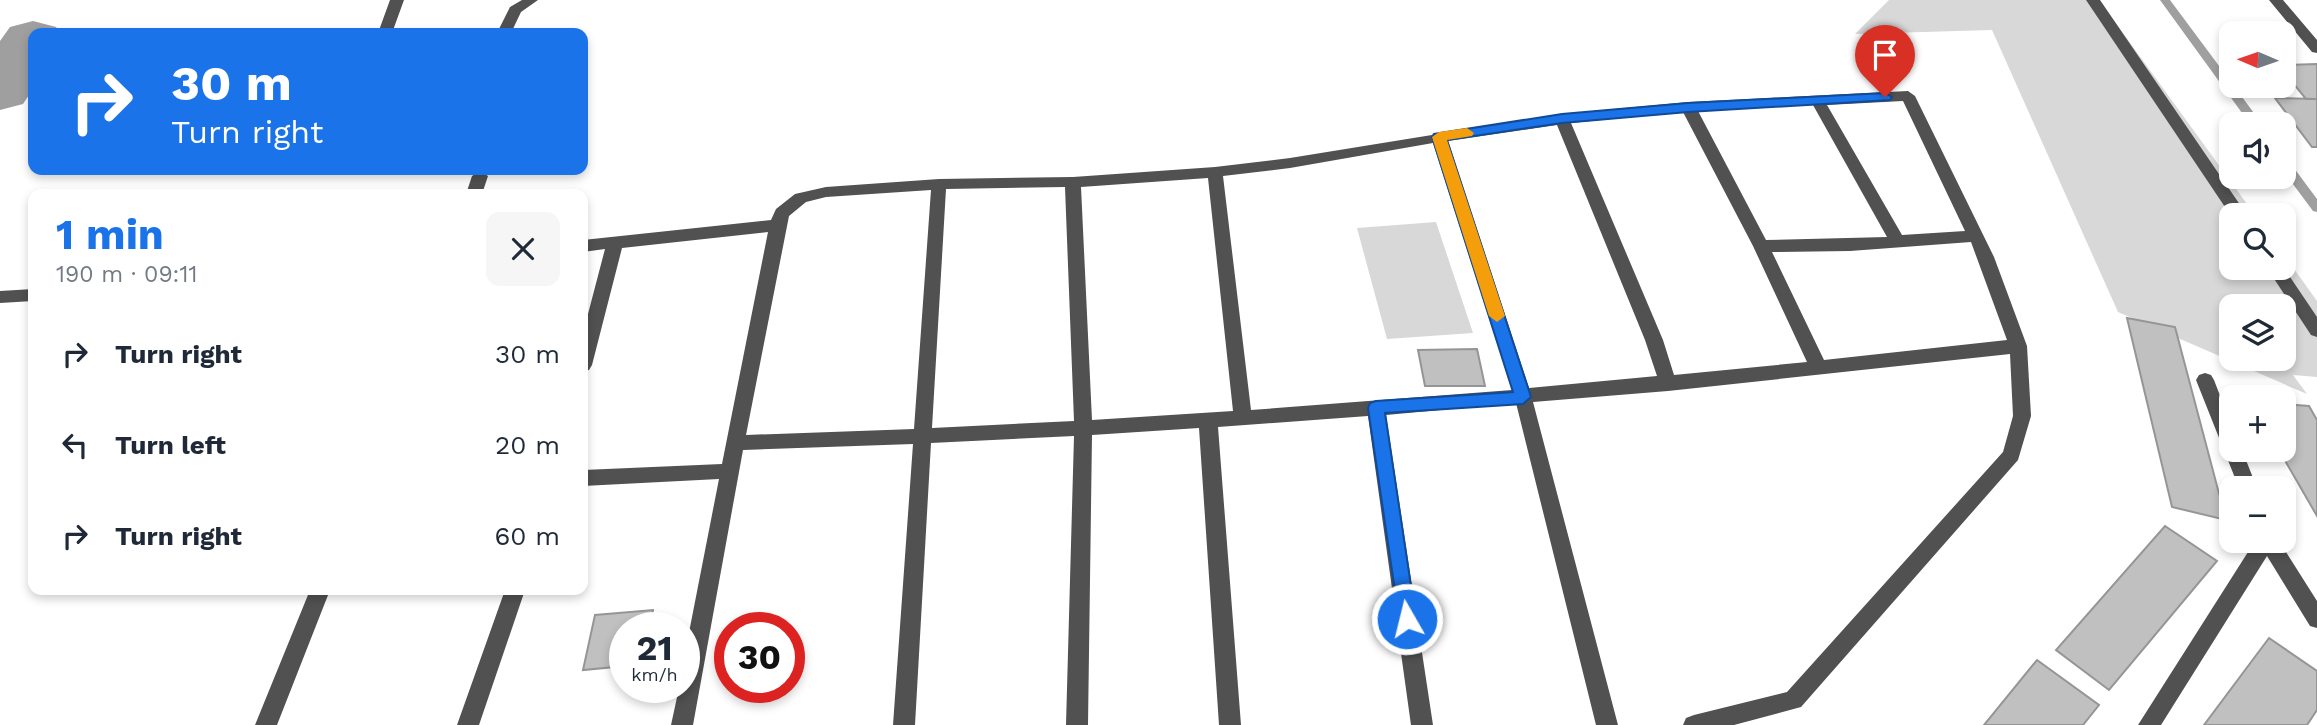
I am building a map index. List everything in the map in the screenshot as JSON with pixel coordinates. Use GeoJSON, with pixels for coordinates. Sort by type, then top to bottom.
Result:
{"type":"FeatureCollection","features":[{"type":"Feature","properties":{"kind":"street"},"geometry":{"type":"LineString","coordinates":[[387,28],[397,0]]}},
{"type":"Feature","properties":{"kind":"street"},"geometry":{"type":"LineString","coordinates":[[506,28],[517,5],[531,0]]}},
{"type":"Feature","properties":{"kind":"street"},"geometry":{"type":"LineString","coordinates":[[2093,0],[2231,203]]}},
{"type":"Feature","properties":{"kind":"street"},"geometry":{"type":"LineString","coordinates":[[2276,0],[2317,48]]}},
{"type":"Feature","properties":{"kind":"street"},"geometry":{"type":"LineString","coordinates":[[682,725],[777,225],[782,212],[801,198],[826,192],[939,184],[1073,182],[1215,172],[1290,163],[1562,119],[1688,107],[1908,96],[1976,236],[2018,346],[2022,416],[2011,456],[1793,700],[1694,725]]}},
{"type":"Feature","properties":{"kind":"street"},"geometry":{"type":"LineString","coordinates":[[1817,100],[1898,242]]}},
{"type":"Feature","properties":{"kind":"street"},"geometry":{"type":"LineString","coordinates":[[1688,107],[1761,246],[1819,368]]}},
{"type":"Feature","properties":{"kind":"street"},"geometry":{"type":"LineString","coordinates":[[1562,119],[1654,340],[1668,384]]}},
{"type":"Feature","properties":{"kind":"street"},"geometry":{"type":"LineString","coordinates":[[1439,137],[1523,397],[1607,725]]}},
{"type":"Feature","properties":{"kind":"street"},"geometry":{"type":"LineString","coordinates":[[1215,172],[1243,418]]}},
{"type":"Feature","properties":{"kind":"street"},"geometry":{"type":"LineString","coordinates":[[476,189],[480,176]]}},
{"type":"Feature","properties":{"kind":"street"},"geometry":{"type":"LineString","coordinates":[[1073,182],[1083,429],[1077,725]]}},
{"type":"Feature","properties":{"kind":"street"},"geometry":{"type":"LineString","coordinates":[[904,725],[939,184]]}},
{"type":"Feature","properties":{"kind":"street"},"geometry":{"type":"LineString","coordinates":[[588,245],[777,225]]}},
{"type":"Feature","properties":{"kind":"street"},"geometry":{"type":"LineString","coordinates":[[1761,246],[1898,242],[1976,236]]}},
{"type":"Feature","properties":{"kind":"street"},"geometry":{"type":"LineString","coordinates":[[588,346],[615,242]]}},
{"type":"Feature","properties":{"kind":"street"},"geometry":{"type":"LineString","coordinates":[[2283,280],[2317,330]]}},
{"type":"Feature","properties":{"kind":"street"},"geometry":{"type":"LineString","coordinates":[[0,297],[28,295]]}},
{"type":"Feature","properties":{"kind":"street"},"geometry":{"type":"LineString","coordinates":[[737,443],[923,438],[1208,421],[1668,384],[2018,346]]}},
{"type":"Feature","properties":{"kind":"street"},"geometry":{"type":"LineString","coordinates":[[2206,380],[2219,414]]}},
{"type":"Feature","properties":{"kind":"street"},"geometry":{"type":"LineString","coordinates":[[1376,408],[1422,725]]}},
{"type":"Feature","properties":{"kind":"street"},"geometry":{"type":"LineString","coordinates":[[1208,421],[1230,725]]}},
{"type":"Feature","properties":{"kind":"street"},"geometry":{"type":"LineString","coordinates":[[588,478],[731,471]]}},
{"type":"Feature","properties":{"kind":"street"},"geometry":{"type":"LineString","coordinates":[[2149,725],[2259,553]]}},
{"type":"Feature","properties":{"kind":"street"},"geometry":{"type":"LineString","coordinates":[[2275,553],[2317,619]]}},
{"type":"Feature","properties":{"kind":"street"},"geometry":{"type":"LineString","coordinates":[[266,725],[318,595]]}},
{"type":"Feature","properties":{"kind":"street"},"geometry":{"type":"LineString","coordinates":[[468,725],[513,595]]}},
{"type":"Feature","properties":{"kind":"shaded area"},"geometry":{"type":"Polygon","coordinates":[[[1889,0],[2099,0],[2219,165],[2219,189],[2236,189],[2246,203],[2219,203],[2219,280],[2296,280],[2296,272],[2317,301],[2317,377],[2293,375],[2307,394],[2296,389],[2296,385],[2286,385],[2254,371],[2296,371],[2296,294],[2219,294],[2219,356],[2118,312],[1992,30],[1855,34],[1889,0]]]}},
{"type":"Feature","properties":{"kind":"shaded area"},"geometry":{"type":"Polygon","coordinates":[[[1436,222],[1473,333],[1387,339],[1357,228],[1436,222]]]}},
{"type":"Feature","properties":{"kind":"building"},"geometry":{"type":"Polygon","coordinates":[[[2317,64],[2317,99],[2306,99],[2296,87],[2296,65],[2317,64]]]}},
{"type":"Feature","properties":{"kind":"building"},"geometry":{"type":"Polygon","coordinates":[[[2275,98],[2317,99],[2317,147],[2312,147],[2296,126],[2296,112],[2286,112],[2275,98]]]}},
{"type":"Feature","properties":{"kind":"building"},"geometry":{"type":"Polygon","coordinates":[[[2127,318],[2175,327],[2219,494],[2219,518],[2172,507],[2127,318]]]}},
{"type":"Feature","properties":{"kind":"building"},"geometry":{"type":"Polygon","coordinates":[[[1477,349],[1485,386],[1425,386],[1418,350],[1477,349]]]}},
{"type":"Feature","properties":{"kind":"building"},"geometry":{"type":"Polygon","coordinates":[[[2296,405],[2309,406],[2317,420],[2317,516],[2286,462],[2296,462],[2296,405]]]}},
{"type":"Feature","properties":{"kind":"building"},"geometry":{"type":"Polygon","coordinates":[[[2165,526],[2217,561],[2109,690],[2056,650],[2165,526]]]}},
{"type":"Feature","properties":{"kind":"building"},"geometry":{"type":"Polygon","coordinates":[[[609,614],[609,668],[583,670],[595,615],[609,614]]]}},
{"type":"Feature","properties":{"kind":"building"},"geometry":{"type":"Polygon","coordinates":[[[2269,638],[2317,671],[2317,710],[2307,725],[2204,725],[2269,638]]]}},
{"type":"Feature","properties":{"kind":"building"},"geometry":{"type":"Polygon","coordinates":[[[2037,660],[2099,705],[2083,725],[1984,725],[2037,660]]]}},
{"type":"Feature","properties":{"kind":"waterway"},"geometry":{"type":"LineString","coordinates":[[2165,0],[2247,112]]}},
{"type":"Feature","properties":{"kind":"waterway"},"geometry":{"type":"LineString","coordinates":[[0,89],[28,48]]}},
{"type":"Feature","properties":{"kind":"waterway"},"geometry":{"type":"LineString","coordinates":[[2296,179],[2317,208]]}},
{"type":"Feature","properties":{"kind":"slow traffic"},"geometry":{"type":"LineString","coordinates":[[1467,133],[1439,137],[1497,316]]}},
{"type":"Feature","properties":{"kind":"route"},"geometry":{"type":"LineString","coordinates":[[1407,619],[1376,408],[1523,397],[1439,137],[1562,119],[1688,107],[1885,97]]}}]}
